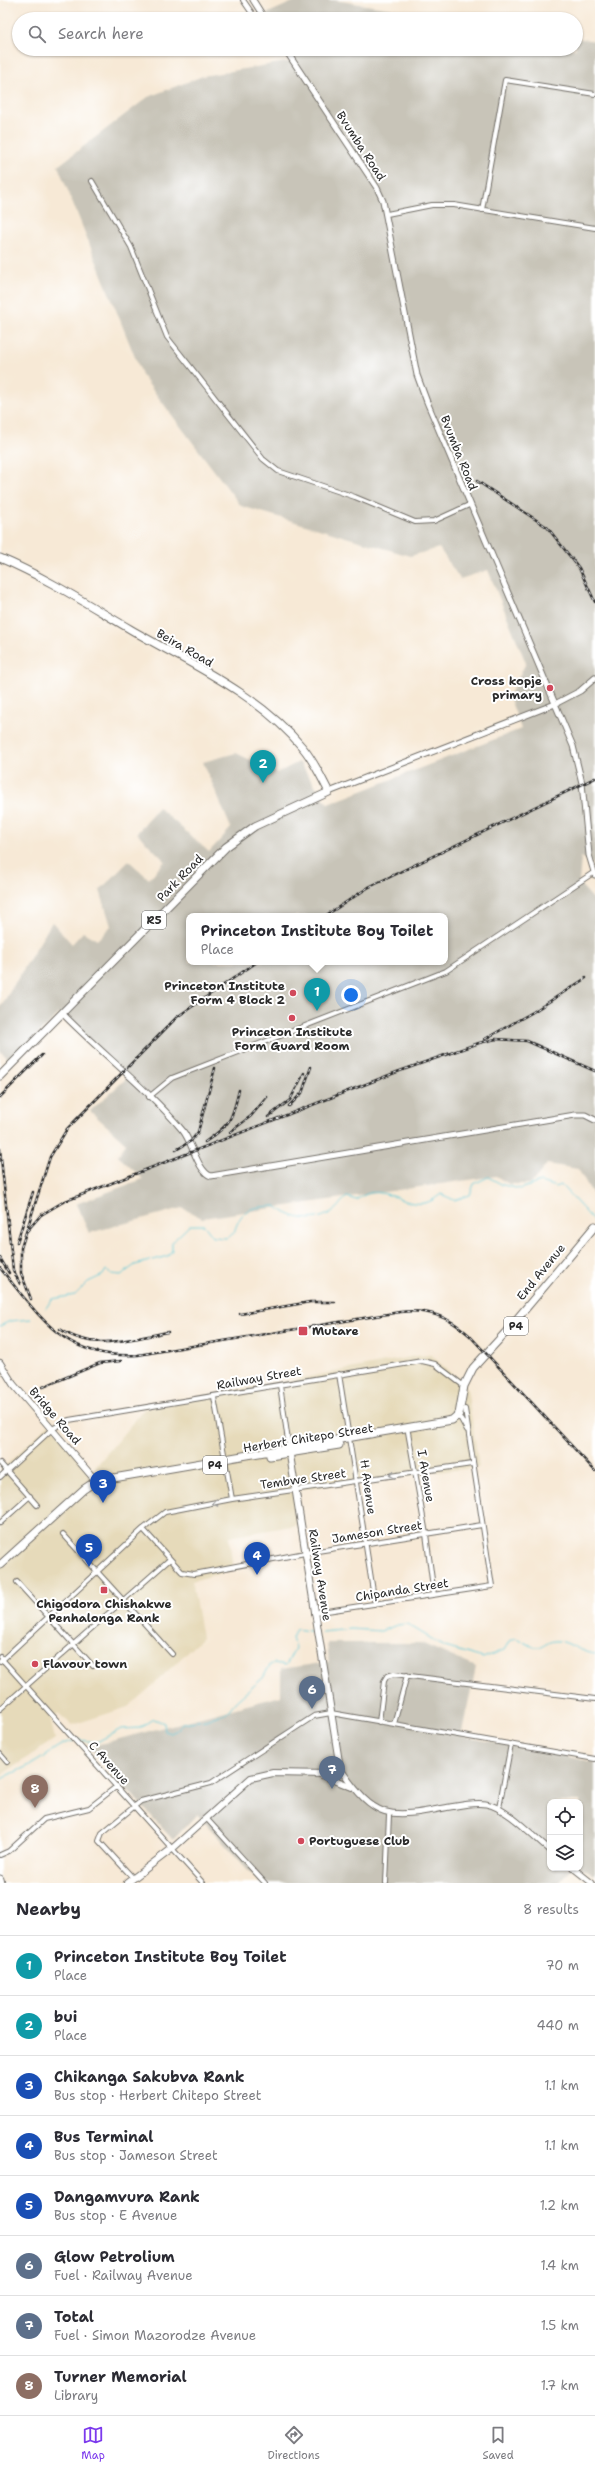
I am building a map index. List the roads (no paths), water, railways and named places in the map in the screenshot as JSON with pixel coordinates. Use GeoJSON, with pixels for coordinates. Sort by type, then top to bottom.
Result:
{"type":"FeatureCollection","features":[{"type":"Feature","properties":{"kind":"highway","name":"Beira Road"},"geometry":{"type":"LineString","coordinates":[[0,558],[24,568],[82,601],[208,673],[265,709],[304,748],[329,792]]}},
{"type":"Feature","properties":{"kind":"highway","name":"Park Road"},"geometry":{"type":"LineString","coordinates":[[0,1076],[235,839],[255,826],[329,792]]}},
{"type":"Feature","properties":{"kind":"highway","name":"End Avenue"},"geometry":{"type":"LineString","coordinates":[[459,1418],[464,1386],[473,1368],[502,1336],[594,1226]]}},
{"type":"Feature","properties":{"kind":"highway","name":"End Avenue"},"geometry":{"type":"LineString","coordinates":[[459,1418],[465,1410],[468,1383],[475,1371],[521,1321],[584,1238]]}},
{"type":"Feature","properties":{"kind":"highway","name":"Herbert Chitepo Street"},"geometry":{"type":"LineString","coordinates":[[350,1440],[450,1425],[459,1418]]}},
{"type":"Feature","properties":{"kind":"highway","name":"Herbert Chitepo Street"},"geometry":{"type":"LineString","coordinates":[[0,1565],[84,1489],[96,1481],[350,1440],[459,1418]]}},
{"type":"Feature","properties":{"kind":"highway","name":"Herbert Chitepo Street"},"geometry":{"type":"LineString","coordinates":[[0,1572],[92,1487],[112,1481],[224,1461]]}},
{"type":"Feature","properties":{"kind":"highway"},"geometry":{"type":"LineString","coordinates":[[0,1879],[1,1883]]}},
{"type":"Feature","properties":{"kind":"main road","name":"Bridge Road"},"geometry":{"type":"LineString","coordinates":[[0,1362],[13,1384],[96,1481]]}},
{"type":"Feature","properties":{"kind":"main road","name":"Railway Avenue"},"geometry":{"type":"LineString","coordinates":[[290,1450],[316,1626],[340,1768]]}},
{"type":"Feature","properties":{"kind":"main road"},"geometry":{"type":"LineString","coordinates":[[128,1883],[173,1848],[251,1778],[273,1773],[327,1774],[340,1768]]}},
{"type":"Feature","properties":{"kind":"main road"},"geometry":{"type":"LineString","coordinates":[[318,1774],[352,1787]]}},
{"type":"Feature","properties":{"kind":"street"},"geometry":{"type":"LineString","coordinates":[[243,0],[251,12]]}},
{"type":"Feature","properties":{"kind":"street"},"geometry":{"type":"LineString","coordinates":[[253,0],[261,12]]}},
{"type":"Feature","properties":{"kind":"street","name":"Bvumba Road"},"geometry":{"type":"LineString","coordinates":[[290,56],[377,188],[387,214],[417,375],[469,505],[555,704],[577,760],[582,783],[589,855],[594,874]]}},
{"type":"Feature","properties":{"kind":"street"},"geometry":{"type":"LineString","coordinates":[[482,210],[505,80],[595,94]]}},
{"type":"Feature","properties":{"kind":"street"},"geometry":{"type":"LineString","coordinates":[[92,181],[130,247],[167,337],[213,398],[270,467],[415,522],[434,521],[469,505]]}},
{"type":"Feature","properties":{"kind":"street"},"geometry":{"type":"LineString","coordinates":[[387,214],[432,205],[454,204],[482,210],[595,228]]}},
{"type":"Feature","properties":{"kind":"street"},"geometry":{"type":"LineString","coordinates":[[329,792],[555,704],[580,690],[595,678]]}},
{"type":"Feature","properties":{"kind":"street"},"geometry":{"type":"LineString","coordinates":[[150,1097],[172,1078],[446,971],[594,874]]}},
{"type":"Feature","properties":{"kind":"street"},"geometry":{"type":"LineString","coordinates":[[62,1013],[172,1118],[189,1138],[204,1172],[211,1176],[575,1115],[585,1115],[595,1120]]}},
{"type":"Feature","properties":{"kind":"street","name":"Railway Street"},"geometry":{"type":"LineString","coordinates":[[0,1476],[52,1429],[69,1420],[214,1397],[339,1374],[429,1361],[464,1386]]}},
{"type":"Feature","properties":{"kind":"street","name":"H Avenue"},"geometry":{"type":"LineString","coordinates":[[339,1374],[357,1481],[375,1604]]}},
{"type":"Feature","properties":{"kind":"street","name":"Railway Avenue"},"geometry":{"type":"LineString","coordinates":[[280,1385],[290,1450]]}},
{"type":"Feature","properties":{"kind":"street"},"geometry":{"type":"LineString","coordinates":[[214,1397],[224,1461],[232,1499]]}},
{"type":"Feature","properties":{"kind":"street","name":"End Avenue"},"geometry":{"type":"LineString","coordinates":[[465,1410],[472,1464],[492,1586]]}},
{"type":"Feature","properties":{"kind":"street","name":"End Avenue"},"geometry":{"type":"LineString","coordinates":[[459,1418],[469,1433]]}},
{"type":"Feature","properties":{"kind":"street","name":"I Avenue"},"geometry":{"type":"LineString","coordinates":[[408,1432],[426,1534],[434,1595]]}},
{"type":"Feature","properties":{"kind":"street"},"geometry":{"type":"LineString","coordinates":[[0,1463],[37,1505]]}},
{"type":"Feature","properties":{"kind":"street","name":"Tembwe Street"},"geometry":{"type":"LineString","coordinates":[[1,1660],[98,1573],[143,1529],[165,1512],[232,1499],[472,1464]]}},
{"type":"Feature","properties":{"kind":"street"},"geometry":{"type":"LineString","coordinates":[[0,1523],[30,1496]]}},
{"type":"Feature","properties":{"kind":"street","name":"Jameson Street"},"geometry":{"type":"LineString","coordinates":[[169,1560],[182,1572],[194,1574],[305,1553],[482,1525]]}},
{"type":"Feature","properties":{"kind":"street"},"geometry":{"type":"LineString","coordinates":[[0,1709],[122,1599],[169,1560],[143,1529]]}},
{"type":"Feature","properties":{"kind":"street"},"geometry":{"type":"LineString","coordinates":[[63,1534],[172,1654]]}},
{"type":"Feature","properties":{"kind":"street"},"geometry":{"type":"LineString","coordinates":[[17,1582],[93,1666]]}},
{"type":"Feature","properties":{"kind":"street","name":"Chipanda Street"},"geometry":{"type":"LineString","coordinates":[[314,1613],[492,1586]]}},
{"type":"Feature","properties":{"kind":"street","name":"C Avenue"},"geometry":{"type":"LineString","coordinates":[[1,1660],[26,1685],[203,1883]]}},
{"type":"Feature","properties":{"kind":"street"},"geometry":{"type":"LineString","coordinates":[[379,1722],[383,1686],[387,1676],[394,1674],[595,1699]]}},
{"type":"Feature","properties":{"kind":"street"},"geometry":{"type":"LineString","coordinates":[[394,1724],[407,1675]]}},
{"type":"Feature","properties":{"kind":"street"},"geometry":{"type":"LineString","coordinates":[[133,1878],[99,1841],[102,1834],[141,1801],[211,1783],[314,1716],[331,1713],[595,1759]]}},
{"type":"Feature","properties":{"kind":"street"},"geometry":{"type":"LineString","coordinates":[[499,1808],[511,1744]]}},
{"type":"Feature","properties":{"kind":"street"},"geometry":{"type":"LineString","coordinates":[[0,1754],[7,1762]]}},
{"type":"Feature","properties":{"kind":"street"},"geometry":{"type":"LineString","coordinates":[[340,1768],[352,1787],[364,1799],[389,1815],[407,1815],[475,1804],[486,1804],[499,1808],[547,1848]]}},
{"type":"Feature","properties":{"kind":"street"},"geometry":{"type":"LineString","coordinates":[[0,1855],[9,1851],[44,1819],[89,1808],[117,1786]]}},
{"type":"Feature","properties":{"kind":"street"},"geometry":{"type":"LineString","coordinates":[[386,1883],[389,1815]]}},
{"type":"Feature","properties":{"kind":"street"},"geometry":{"type":"LineString","coordinates":[[206,1818],[265,1883]]}},
{"type":"Feature","properties":{"kind":"street"},"geometry":{"type":"LineString","coordinates":[[577,1871],[592,1883]]}},
{"type":"Feature","properties":{"kind":"waterway"},"geometry":{"type":"LineString","coordinates":[[46,1308],[52,1299],[75,1295],[88,1282],[103,1275],[106,1270],[112,1274],[121,1275],[135,1265],[168,1256],[172,1250],[172,1242],[190,1225],[204,1225],[213,1237],[226,1238],[234,1233],[240,1218],[248,1210],[260,1207],[276,1206],[282,1211],[296,1217],[312,1219],[320,1217],[336,1209],[347,1197],[356,1200],[370,1193],[384,1194],[413,1203],[428,1202],[441,1194],[454,1200],[470,1195],[474,1184],[488,1177],[503,1185],[520,1189],[540,1182],[556,1187],[561,1185],[595,1222]]}},
{"type":"Feature","properties":{"kind":"waterway"},"geometry":{"type":"LineString","coordinates":[[0,1326],[10,1321],[31,1319]]}},
{"type":"Feature","properties":{"kind":"waterway"},"geometry":{"type":"LineString","coordinates":[[322,1632],[351,1629],[381,1631],[397,1625],[407,1624],[445,1647],[483,1658],[504,1650],[510,1640],[516,1638],[534,1647],[542,1647],[555,1641],[561,1641],[595,1654]]}},
{"type":"Feature","properties":{"kind":"waterway"},"geometry":{"type":"LineString","coordinates":[[78,1740],[97,1742],[121,1729],[140,1728],[154,1719],[164,1723],[165,1731],[171,1733],[177,1730],[182,1723],[206,1720],[227,1712],[236,1701],[263,1678],[270,1665],[274,1663],[286,1665],[295,1648],[292,1638],[296,1629],[316,1632]]}},
{"type":"Feature","properties":{"kind":"waterway"},"geometry":{"type":"LineString","coordinates":[[0,1780],[34,1763],[62,1744],[73,1741]]}},
{"type":"Feature","properties":{"kind":"railway"},"geometry":{"type":"LineString","coordinates":[[477,481],[547,527],[579,568],[595,602]]}},
{"type":"Feature","properties":{"kind":"railway"},"geometry":{"type":"LineString","coordinates":[[330,913],[369,887],[595,778]]}},
{"type":"Feature","properties":{"kind":"railway"},"geometry":{"type":"LineString","coordinates":[[31,1299],[21,1273],[21,1248],[50,1157],[67,1129],[177,1017],[253,965]]}},
{"type":"Feature","properties":{"kind":"railway"},"geometry":{"type":"LineString","coordinates":[[485,1039],[533,1012],[586,978]]}},
{"type":"Feature","properties":{"kind":"railway"},"geometry":{"type":"LineString","coordinates":[[27,1231],[41,1215],[63,1202],[397,1072],[479,1043],[496,1039],[527,1041],[595,1071]]}},
{"type":"Feature","properties":{"kind":"railway"},"geometry":{"type":"LineString","coordinates":[[0,1097],[42,1055]]}},
{"type":"Feature","properties":{"kind":"railway"},"geometry":{"type":"LineString","coordinates":[[289,1106],[302,1093],[311,1067]]}},
{"type":"Feature","properties":{"kind":"railway"},"geometry":{"type":"LineString","coordinates":[[176,1150],[191,1141],[198,1132],[215,1068]]}},
{"type":"Feature","properties":{"kind":"railway"},"geometry":{"type":"LineString","coordinates":[[268,1117],[290,1100],[304,1073]]}},
{"type":"Feature","properties":{"kind":"railway"},"geometry":{"type":"LineString","coordinates":[[205,1142],[225,1126],[229,1120],[232,1115],[239,1090]]}},
{"type":"Feature","properties":{"kind":"railway"},"geometry":{"type":"LineString","coordinates":[[230,1132],[251,1116],[267,1097]]}},
{"type":"Feature","properties":{"kind":"railway"},"geometry":{"type":"LineString","coordinates":[[0,1149],[13,1270],[20,1284]]}},
{"type":"Feature","properties":{"kind":"railway"},"geometry":{"type":"LineString","coordinates":[[17,1242],[33,1192]]}},
{"type":"Feature","properties":{"kind":"railway"},"geometry":{"type":"LineString","coordinates":[[0,1258],[9,1273]]}},
{"type":"Feature","properties":{"kind":"railway"},"geometry":{"type":"LineString","coordinates":[[0,1268],[29,1304],[57,1332],[73,1343],[91,1350],[113,1355],[138,1355],[400,1312],[410,1311],[437,1315],[453,1323],[469,1335],[595,1471]]}},
{"type":"Feature","properties":{"kind":"railway"},"geometry":{"type":"LineString","coordinates":[[240,1314],[310,1302],[335,1302]]}},
{"type":"Feature","properties":{"kind":"railway"},"geometry":{"type":"LineString","coordinates":[[60,1329],[73,1336],[99,1342],[127,1340],[168,1332]]}},
{"type":"Feature","properties":{"kind":"railway"},"geometry":{"type":"LineString","coordinates":[[43,1387],[100,1363],[121,1361]]}},
{"type":"Feature","properties":{"kind":"place","name":"Cross kopje primary"},"geometry":{"type":"Point","coordinates":[550,688]}},
{"type":"Feature","properties":{"kind":"place","name":"bui"},"geometry":{"type":"Point","coordinates":[263,783]}},
{"type":"Feature","properties":{"kind":"place","name":"Princeton Institute Form 4 Block 2"},"geometry":{"type":"Point","coordinates":[293,993]}},
{"type":"Feature","properties":{"kind":"place","name":"Princeton Institute Boy Toilet"},"geometry":{"type":"Point","coordinates":[317,1011]}},
{"type":"Feature","properties":{"kind":"place","name":"Princeton Institute Form Guard Room"},"geometry":{"type":"Point","coordinates":[292,1018]}},
{"type":"Feature","properties":{"kind":"place","name":"Mutare"},"geometry":{"type":"Point","coordinates":[303,1331]}},
{"type":"Feature","properties":{"kind":"place","name":"Chikanga Sakubva Rank"},"geometry":{"type":"Point","coordinates":[103,1503]}},
{"type":"Feature","properties":{"kind":"place","name":"Dangamvura Rank"},"geometry":{"type":"Point","coordinates":[89,1567]}},
{"type":"Feature","properties":{"kind":"place","name":"Bus Terminal"},"geometry":{"type":"Point","coordinates":[257,1575]}},
{"type":"Feature","properties":{"kind":"place","name":"Chigodora Chishakwe Penhalonga Rank"},"geometry":{"type":"Point","coordinates":[104,1590]}},
{"type":"Feature","properties":{"kind":"place","name":"Flavour town"},"geometry":{"type":"Point","coordinates":[35,1664]}},
{"type":"Feature","properties":{"kind":"place","name":"Glow Petrolium"},"geometry":{"type":"Point","coordinates":[312,1709]}},
{"type":"Feature","properties":{"kind":"place","name":"Total"},"geometry":{"type":"Point","coordinates":[332,1789]}},
{"type":"Feature","properties":{"kind":"place","name":"Turner Memorial"},"geometry":{"type":"Point","coordinates":[35,1808]}},
{"type":"Feature","properties":{"kind":"place","name":"Portuguese Club"},"geometry":{"type":"Point","coordinates":[301,1841]}}]}
